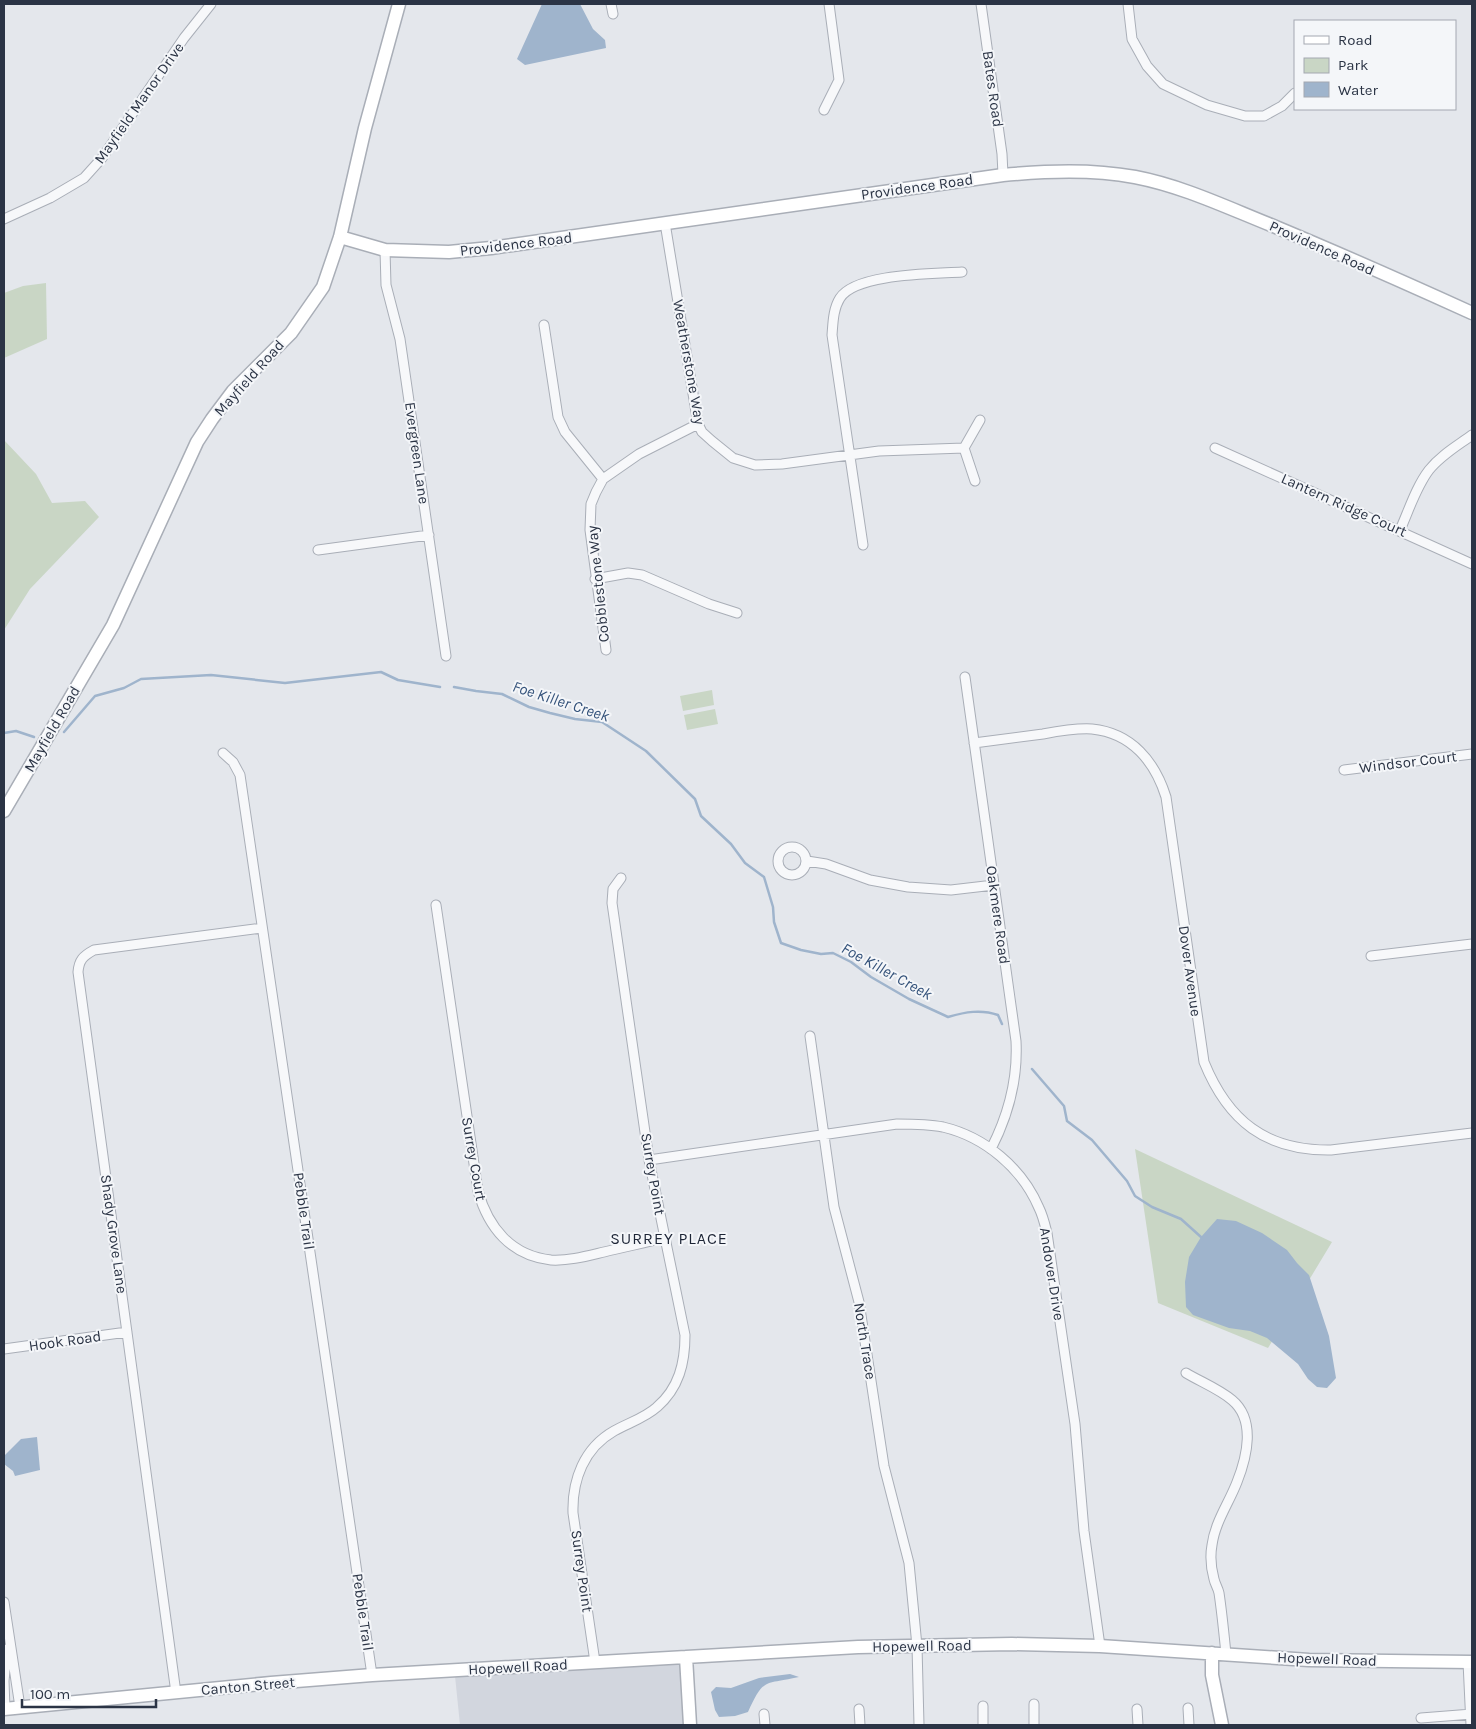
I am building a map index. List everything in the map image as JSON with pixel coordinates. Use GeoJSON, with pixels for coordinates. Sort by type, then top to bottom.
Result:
{"type":"FeatureCollection","features":[{"type":"Feature","properties":{"kind":"street","name":"Mayfield Manor Drive"},"geometry":{"type":"LineString","coordinates":[[4,218],[50,198],[84,178],[102,158],[184,38],[211,4]]}},
{"type":"Feature","properties":{"kind":"street","name":"Mayfield Road"},"geometry":{"type":"LineString","coordinates":[[4,811],[113,625],[197,442],[233,391],[279,345],[296,325],[322,286],[340,237],[365,128],[399,4]]}},
{"type":"Feature","properties":{"kind":"street"},"geometry":{"type":"LineString","coordinates":[[611,4],[613,14]]}},
{"type":"Feature","properties":{"kind":"street"},"geometry":{"type":"LineString","coordinates":[[824,110],[839,80],[829,4]]}},
{"type":"Feature","properties":{"kind":"street","name":"Bates Road"},"geometry":{"type":"LineString","coordinates":[[981,4],[1002,154],[1003,175]]}},
{"type":"Feature","properties":{"kind":"street"},"geometry":{"type":"LineString","coordinates":[[1128,4],[1132,39],[1147,66],[1163,84],[1207,105],[1245,116],[1264,116],[1282,106],[1294,94]]}},
{"type":"Feature","properties":{"kind":"street","name":"Providence Road"},"geometry":{"type":"LineString","coordinates":[[340,237],[385,250],[449,252],[491,248],[1003,175],[1048,170],[1091,171],[1135,177],[1206,198],[1472,313]]}},
{"type":"Feature","properties":{"kind":"street","name":"Weatherstone Way"},"geometry":{"type":"LineString","coordinates":[[665,223],[698,424],[702,432],[733,458],[755,465],[782,464],[879,451],[964,448]]}},
{"type":"Feature","properties":{"kind":"street","name":"Evergreen Lane"},"geometry":{"type":"LineString","coordinates":[[385,250],[386,285],[400,339],[446,656]]}},
{"type":"Feature","properties":{"kind":"street"},"geometry":{"type":"LineString","coordinates":[[863,545],[832,335],[836,309],[841,297],[857,285],[876,279],[962,272]]}},
{"type":"Feature","properties":{"kind":"street"},"geometry":{"type":"LineString","coordinates":[[544,325],[558,417],[565,432],[603,479]]}},
{"type":"Feature","properties":{"kind":"street"},"geometry":{"type":"LineString","coordinates":[[975,481],[964,448],[980,420]]}},
{"type":"Feature","properties":{"kind":"street","name":"Cobblestone Way"},"geometry":{"type":"LineString","coordinates":[[606,650],[590,530],[591,504],[603,479],[639,454],[698,424]]}},
{"type":"Feature","properties":{"kind":"street"},"geometry":{"type":"LineString","coordinates":[[1400,530],[1418,488],[1430,470],[1445,454],[1472,435]]}},
{"type":"Feature","properties":{"kind":"street","name":"Lantern Ridge Court"},"geometry":{"type":"LineString","coordinates":[[1215,448],[1472,564]]}},
{"type":"Feature","properties":{"kind":"street"},"geometry":{"type":"LineString","coordinates":[[318,550],[429,535]]}},
{"type":"Feature","properties":{"kind":"street"},"geometry":{"type":"LineString","coordinates":[[595,578],[628,574],[642,575],[709,604],[737,613]]}},
{"type":"Feature","properties":{"kind":"street","name":"Oakmere Road"},"geometry":{"type":"LineString","coordinates":[[965,677],[1015,1033],[1016,1058],[1010,1105],[991,1148]]}},
{"type":"Feature","properties":{"kind":"street","name":"Dover Avenue"},"geometry":{"type":"LineString","coordinates":[[974,743],[1074,729],[1093,729],[1110,733],[1126,740],[1140,750],[1152,763],[1161,780],[1166,797],[1204,1062],[1213,1083],[1225,1103],[1241,1120],[1260,1134],[1277,1142],[1295,1148],[1314,1150],[1340,1149],[1472,1133]]}},
{"type":"Feature","properties":{"kind":"street","name":"Pebble Trail"},"geometry":{"type":"LineString","coordinates":[[222,753],[234,762],[240,775],[372,1675]]}},
{"type":"Feature","properties":{"kind":"street","name":"Windsor Court"},"geometry":{"type":"LineString","coordinates":[[1344,770],[1472,754]]}},
{"type":"Feature","properties":{"kind":"street"},"geometry":{"type":"LineString","coordinates":[[807,861],[826,864],[870,880],[908,887],[951,890],[994,885]]}},
{"type":"Feature","properties":{"kind":"street","name":"Surrey Point"},"geometry":{"type":"LineString","coordinates":[[595,1662],[573,1513],[574,1488],[581,1467],[594,1446],[612,1432],[644,1417],[658,1407],[672,1391],[681,1373],[685,1355],[685,1335],[649,1160],[612,903],[613,889],[621,878]]}},
{"type":"Feature","properties":{"kind":"street","name":"Surrey Court"},"geometry":{"type":"LineString","coordinates":[[436,905],[478,1191],[483,1209],[491,1224],[503,1238],[518,1249],[535,1257],[552,1260],[575,1259],[664,1238]]}},
{"type":"Feature","properties":{"kind":"street","name":"Shady Grove Lane"},"geometry":{"type":"LineString","coordinates":[[176,1692],[78,972],[79,964],[84,956],[94,950],[262,928]]}},
{"type":"Feature","properties":{"kind":"street"},"geometry":{"type":"LineString","coordinates":[[1371,956],[1472,944]]}},
{"type":"Feature","properties":{"kind":"street","name":"North Trace"},"geometry":{"type":"LineString","coordinates":[[810,1036],[834,1207],[859,1302],[884,1466],[909,1563],[917,1646],[919,1725]]}},
{"type":"Feature","properties":{"kind":"street","name":"Andover Drive"},"geometry":{"type":"LineString","coordinates":[[649,1160],[897,1124],[923,1124],[958,1132],[991,1148],[1010,1165],[1027,1185],[1040,1208],[1048,1233],[1075,1424],[1084,1531],[1100,1646]]}},
{"type":"Feature","properties":{"kind":"street","name":"Hook Road"},"geometry":{"type":"LineString","coordinates":[[4,1349],[127,1332]]}},
{"type":"Feature","properties":{"kind":"street"},"geometry":{"type":"LineString","coordinates":[[1186,1373],[1232,1400],[1242,1411],[1248,1436],[1242,1469],[1237,1484],[1221,1514],[1212,1544],[1211,1562],[1218,1591],[1226,1654]]}},
{"type":"Feature","properties":{"kind":"street"},"geometry":{"type":"LineString","coordinates":[[4,1602],[20,1707]]}},
{"type":"Feature","properties":{"kind":"street"},"geometry":{"type":"LineString","coordinates":[[4,1709],[8,1636]]}},
{"type":"Feature","properties":{"kind":"street","name":"Hopewell Road"},"geometry":{"type":"LineString","coordinates":[[372,1675],[858,1647],[1012,1644],[1100,1646],[1309,1660],[1470,1662]]}},
{"type":"Feature","properties":{"kind":"street"},"geometry":{"type":"LineString","coordinates":[[1212,1653],[1212,1675],[1222,1725]]}},
{"type":"Feature","properties":{"kind":"street"},"geometry":{"type":"LineString","coordinates":[[686,1657],[690,1725]]}},
{"type":"Feature","properties":{"kind":"street"},"geometry":{"type":"LineString","coordinates":[[1470,1662],[1472,1725]]}},
{"type":"Feature","properties":{"kind":"street","name":"Canton Street"},"geometry":{"type":"LineString","coordinates":[[4,1709],[372,1675]]}},
{"type":"Feature","properties":{"kind":"street"},"geometry":{"type":"LineString","coordinates":[[4,1683],[16,1682]]}},
{"type":"Feature","properties":{"kind":"street"},"geometry":{"type":"LineString","coordinates":[[1034,1704],[1034,1725]]}},
{"type":"Feature","properties":{"kind":"street"},"geometry":{"type":"LineString","coordinates":[[983,1706],[983,1725]]}},
{"type":"Feature","properties":{"kind":"street"},"geometry":{"type":"LineString","coordinates":[[1188,1708],[1189,1725]]}},
{"type":"Feature","properties":{"kind":"street"},"geometry":{"type":"LineString","coordinates":[[859,1710],[860,1725]]}},
{"type":"Feature","properties":{"kind":"street"},"geometry":{"type":"LineString","coordinates":[[1137,1710],[1138,1725]]}},
{"type":"Feature","properties":{"kind":"street"},"geometry":{"type":"LineString","coordinates":[[764,1714],[765,1725]]}},
{"type":"Feature","properties":{"kind":"street"},"geometry":{"type":"LineString","coordinates":[[1421,1718],[1471,1714]]}},
{"type":"Feature","properties":{"kind":"shaded area"},"geometry":{"type":"Polygon","coordinates":[[[682,1658],[686,1725],[460,1725],[454,1666],[682,1658]]]}},
{"type":"Feature","properties":{"kind":"green space"},"geometry":{"type":"Polygon","coordinates":[[[46,283],[47,339],[4,358],[4,293],[23,286],[46,283]]]}},
{"type":"Feature","properties":{"kind":"green space"},"geometry":{"type":"Polygon","coordinates":[[[4,440],[36,474],[52,503],[85,501],[99,517],[30,589],[4,630],[4,440]]]}},
{"type":"Feature","properties":{"kind":"green space"},"geometry":{"type":"Polygon","coordinates":[[[712,690],[714,705],[683,711],[680,696],[712,690]]]}},
{"type":"Feature","properties":{"kind":"green space"},"geometry":{"type":"Polygon","coordinates":[[[715,709],[718,724],[687,730],[684,715],[715,709]]]}},
{"type":"Feature","properties":{"kind":"green space"},"geometry":{"type":"Polygon","coordinates":[[[1135,1149],[1332,1242],[1268,1348],[1158,1303],[1135,1149]]]}},
{"type":"Feature","properties":{"kind":"water"},"geometry":{"type":"Polygon","coordinates":[[[542,4],[580,4],[593,29],[605,40],[606,48],[525,65],[517,59],[542,4]]]}},
{"type":"Feature","properties":{"kind":"water"},"geometry":{"type":"Polygon","coordinates":[[[1217,1219],[1236,1221],[1262,1233],[1287,1250],[1309,1275],[1329,1336],[1336,1378],[1327,1388],[1317,1387],[1308,1379],[1298,1364],[1267,1338],[1250,1331],[1229,1328],[1193,1315],[1186,1307],[1185,1282],[1189,1257],[1201,1237],[1217,1219]]]}},
{"type":"Feature","properties":{"kind":"water"},"geometry":{"type":"Polygon","coordinates":[[[37,1437],[40,1470],[15,1476],[13,1471],[4,1464],[4,1456],[21,1439],[37,1437]]]}},
{"type":"Feature","properties":{"kind":"water"},"geometry":{"type":"Polygon","coordinates":[[[790,1674],[799,1677],[766,1684],[758,1693],[748,1712],[735,1716],[719,1717],[715,1710],[711,1692],[716,1687],[731,1688],[759,1678],[790,1674]]]}},
{"type":"Feature","properties":{"kind":"waterway","name":"Foe Killer Creek"},"geometry":{"type":"LineString","coordinates":[[64,732],[95,696],[124,688],[141,679],[211,675],[285,683],[381,672],[398,680],[440,687]]}},
{"type":"Feature","properties":{"kind":"waterway","name":"Foe Killer Creek"},"geometry":{"type":"LineString","coordinates":[[454,687],[502,694],[529,707],[550,713],[575,719],[602,722],[646,751],[695,799],[701,816],[731,844],[745,863],[764,877],[773,907],[774,922],[781,943],[821,954],[833,953],[851,962],[871,977],[909,999],[948,1017],[985,1012],[998,1015],[1002,1024]]}},
{"type":"Feature","properties":{"kind":"waterway","name":"Foe Killer Creek"},"geometry":{"type":"LineString","coordinates":[[4,733],[16,731],[34,737]]}},
{"type":"Feature","properties":{"kind":"waterway","name":"Foe Killer Creek"},"geometry":{"type":"LineString","coordinates":[[1032,1069],[1064,1106],[1067,1121],[1092,1140],[1127,1181],[1135,1196],[1152,1207],[1181,1219],[1201,1237]]}},
{"type":"Feature","properties":{"kind":"district","name":"SURREY PLACE"},"geometry":{"type":"Point","coordinates":[669,1238]}}]}
